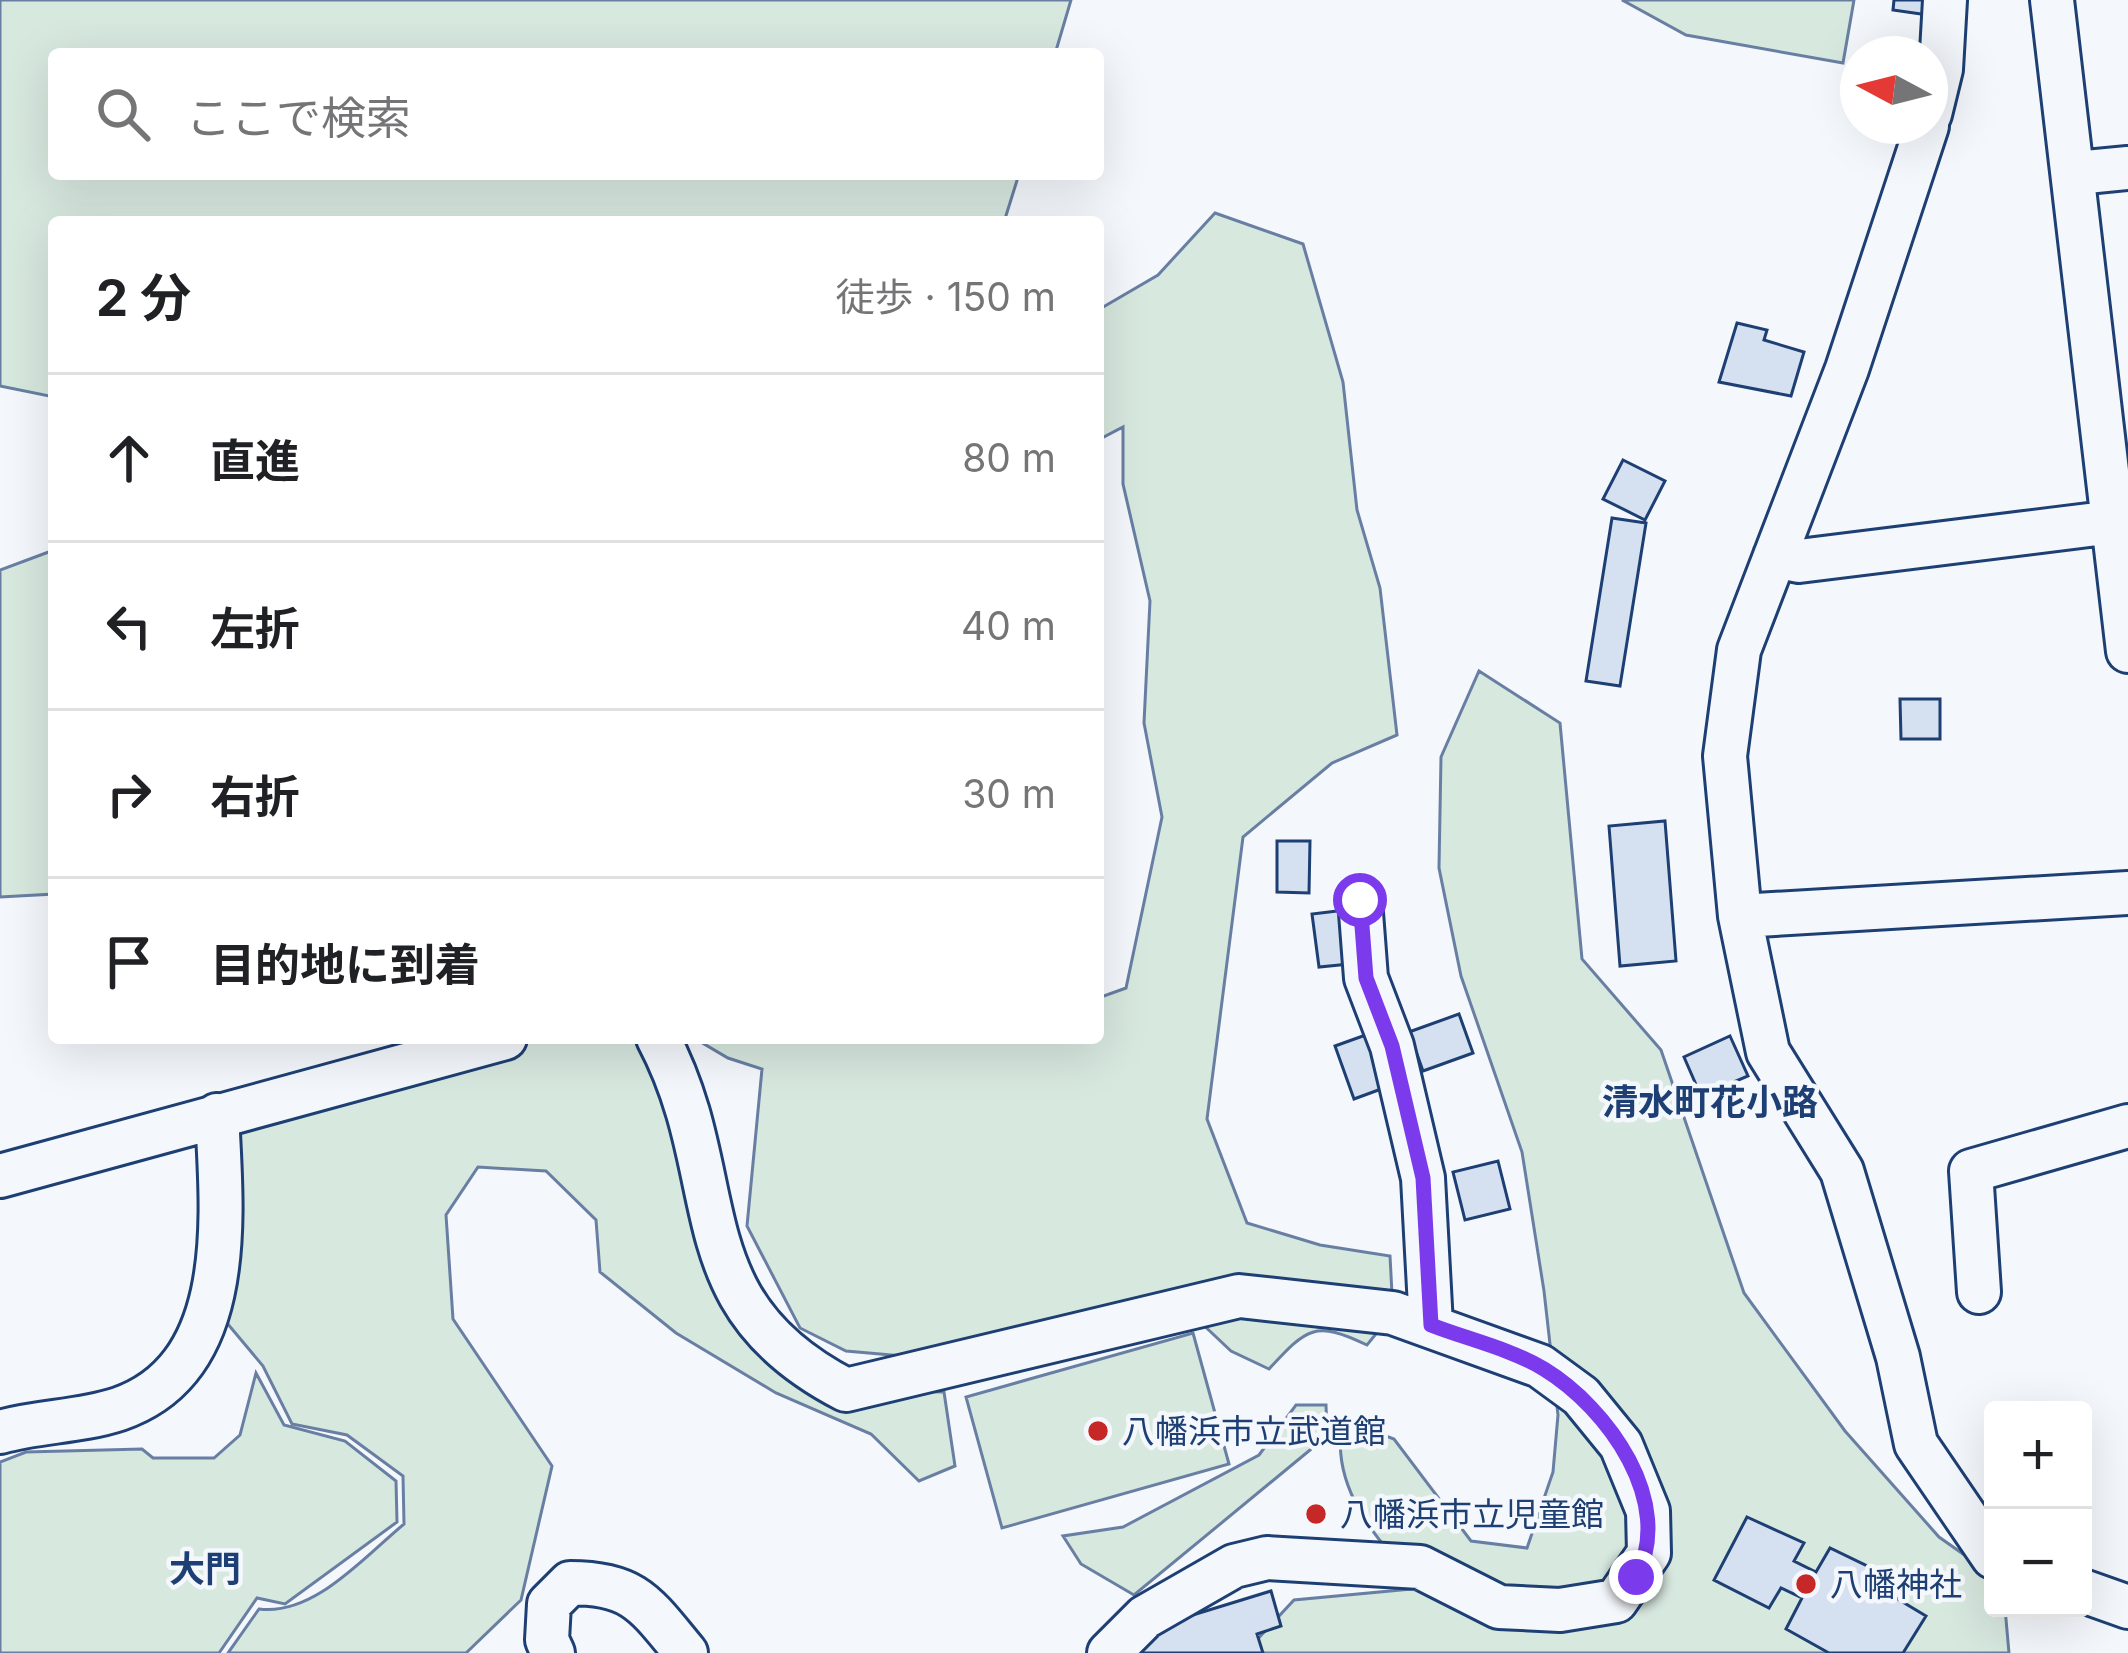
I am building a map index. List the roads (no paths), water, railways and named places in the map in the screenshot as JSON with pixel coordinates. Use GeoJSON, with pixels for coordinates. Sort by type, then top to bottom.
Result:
{"type":"FeatureCollection","features":[{"type":"Feature","properties":{"kind":"street"},"geometry":{"type":"LineString","coordinates":[[1943,36],[1945,0]]}},
{"type":"Feature","properties":{"kind":"street"},"geometry":{"type":"LineString","coordinates":[[2052,0],[2076,172],[2128,651]]}},
{"type":"Feature","properties":{"kind":"street"},"geometry":{"type":"LineString","coordinates":[[1921,144],[1847,369],[1739,650],[1725,756],[1740,916],[1768,1052],[1842,1171],[1898,1357],[1916,1444],[1984,1544]]}},
{"type":"Feature","properties":{"kind":"street"},"geometry":{"type":"LineString","coordinates":[[2076,172],[2128,168]]}},
{"type":"Feature","properties":{"kind":"street"},"geometry":{"type":"LineString","coordinates":[[1775,556],[1799,561],[2113,522]]}},
{"type":"Feature","properties":{"kind":"street"},"geometry":{"type":"LineString","coordinates":[[1740,916],[2128,893]]}},
{"type":"Feature","properties":{"kind":"street"},"geometry":{"type":"LineString","coordinates":[[1360,900],[1366,978],[1392,1046],[1423,1178],[1431,1325]]}},
{"type":"Feature","properties":{"kind":"street"},"geometry":{"type":"LineString","coordinates":[[0,1176],[483,1044]]}},
{"type":"Feature","properties":{"kind":"street"},"geometry":{"type":"LineString","coordinates":[[661,1044],[683,1085],[726,1275],[759,1329],[809,1371],[846,1390],[1239,1296],[1354,1307],[1431,1325],[1540,1366],[1581,1396],[1621,1444],[1648,1511],[1649,1553],[1616,1600],[1560,1610],[1499,1607],[1420,1568],[1268,1558],[1234,1566],[1145,1617],[1109,1653]]}},
{"type":"Feature","properties":{"kind":"street"},"geometry":{"type":"LineString","coordinates":[[0,1432],[122,1408],[163,1386],[175,1369],[211,1304],[224,1246],[218,1114]]}},
{"type":"Feature","properties":{"kind":"street"},"geometry":{"type":"LineString","coordinates":[[1979,1292],[1971,1171],[2128,1126]]}},
{"type":"Feature","properties":{"kind":"street"},"geometry":{"type":"LineString","coordinates":[[553,1653],[548,1640],[549,1604],[570,1582],[610,1583],[643,1600],[686,1653]]}},
{"type":"Feature","properties":{"kind":"street"},"geometry":{"type":"LineString","coordinates":[[2092,1595],[2128,1607]]}},
{"type":"Feature","properties":{"kind":"place","name":"八幡浜市立武道館"},"geometry":{"type":"Point","coordinates":[1098,1431]}},
{"type":"Feature","properties":{"kind":"place","name":"八幡浜市立児童館"},"geometry":{"type":"Point","coordinates":[1316,1514]}},
{"type":"Feature","properties":{"kind":"place","name":"八幡神社"},"geometry":{"type":"Point","coordinates":[1806,1584]}},
{"type":"Feature","properties":{"kind":"district","name":"清水町花小路"},"geometry":{"type":"Point","coordinates":[1710,1102]}},
{"type":"Feature","properties":{"kind":"district","name":"大門"},"geometry":{"type":"Point","coordinates":[205,1569]}}]}
